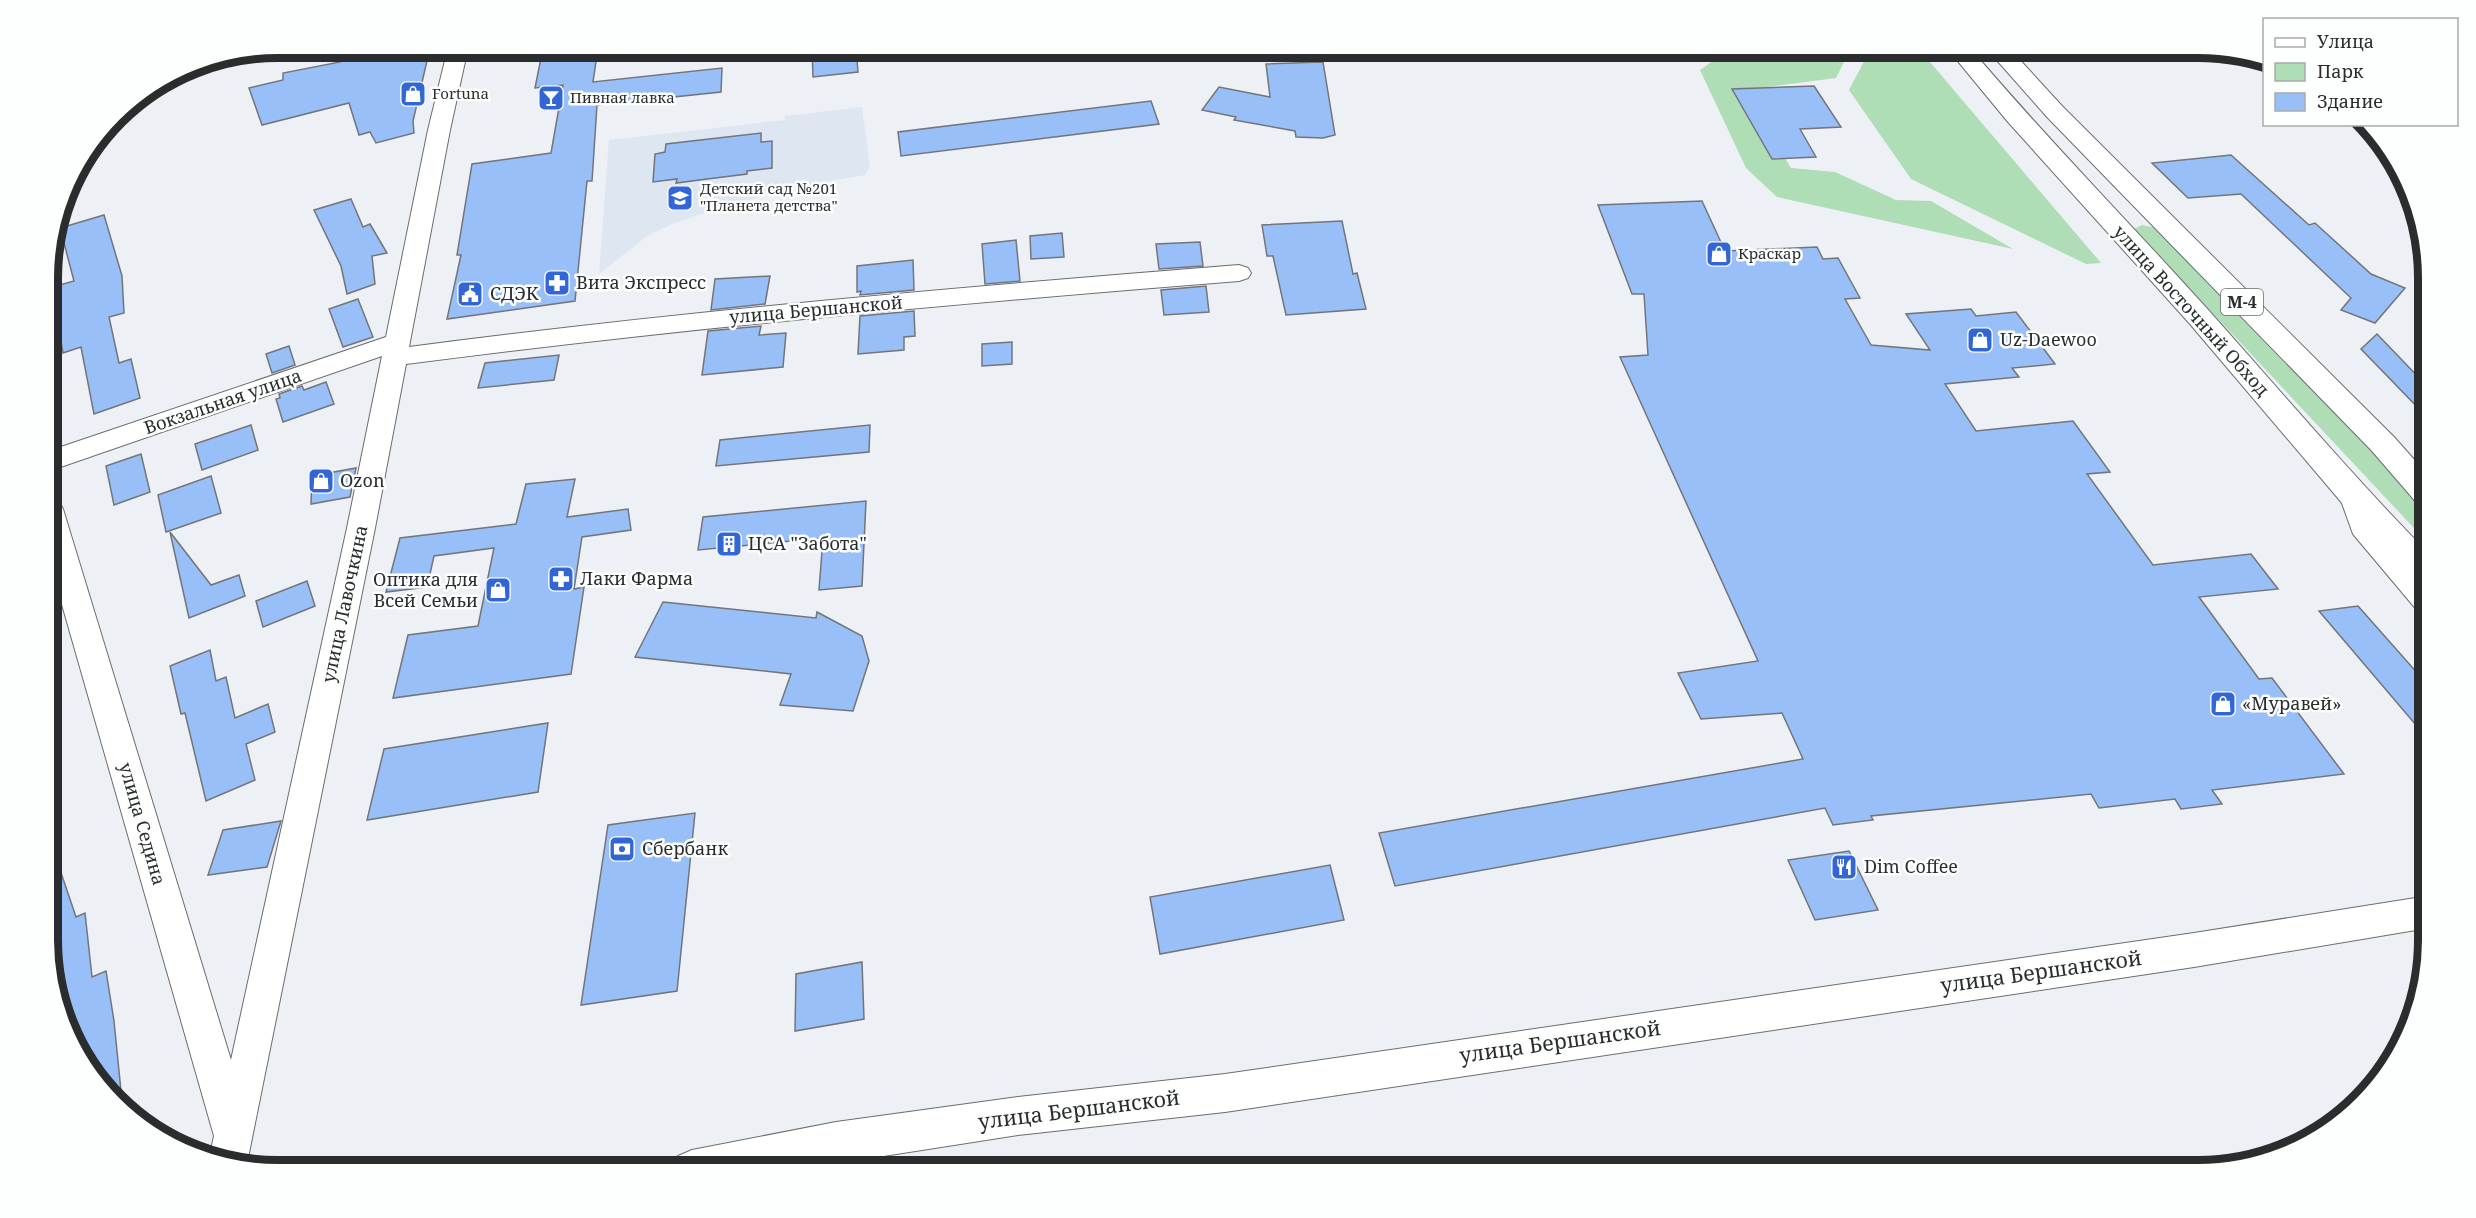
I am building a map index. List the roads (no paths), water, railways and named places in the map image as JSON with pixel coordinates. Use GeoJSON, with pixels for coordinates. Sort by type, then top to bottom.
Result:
{"type":"FeatureCollection","features":[{"type":"Feature","properties":{"kind":"highway","name":"улица Восточный Обход"},"geometry":{"type":"LineString","coordinates":[[1966,58],[2016,117],[2200,318],[2353,495],[2418,563]]}},
{"type":"Feature","properties":{"kind":"highway","name":"улица Восточный Обход"},"geometry":{"type":"LineString","coordinates":[[2006,58],[2055,112],[2383,444],[2418,484]]}},
{"type":"Feature","properties":{"kind":"street","name":"улица Лавочкина"},"geometry":{"type":"LineString","coordinates":[[232,1149],[456,58]]}},
{"type":"Feature","properties":{"kind":"street","name":"улица Бершанской"},"geometry":{"type":"LineString","coordinates":[[396,350],[1097,284],[1239,273]]}},
{"type":"Feature","properties":{"kind":"street","name":"Вокзальная улица"},"geometry":{"type":"LineString","coordinates":[[58,458],[396,350]]}},
{"type":"Feature","properties":{"kind":"street"},"geometry":{"type":"LineString","coordinates":[[2353,495],[2363,527],[2418,591]]}},
{"type":"Feature","properties":{"kind":"street","name":"улица Седина"},"geometry":{"type":"LineString","coordinates":[[58,540],[232,1149]]}},
{"type":"Feature","properties":{"kind":"street","name":"улица Бершанской"},"geometry":{"type":"LineString","coordinates":[[743,1160],[836,1142],[1018,1116],[1225,1093],[2194,950],[2418,914]]}},
{"type":"Feature","properties":{"kind":"place","name":"Fortuna"},"geometry":{"type":"Point","coordinates":[413,94]}},
{"type":"Feature","properties":{"kind":"place","name":"Пивная лавка"},"geometry":{"type":"Point","coordinates":[551,98]}},
{"type":"Feature","properties":{"kind":"place","name":"Детский сад №201 \"Планета детства\""},"geometry":{"type":"Point","coordinates":[680,198]}},
{"type":"Feature","properties":{"kind":"place","name":"Краскар"},"geometry":{"type":"Point","coordinates":[1719,254]}},
{"type":"Feature","properties":{"kind":"place","name":"Вита Экспресс"},"geometry":{"type":"Point","coordinates":[557,283]}},
{"type":"Feature","properties":{"kind":"place","name":"СДЭК"},"geometry":{"type":"Point","coordinates":[470,294]}},
{"type":"Feature","properties":{"kind":"place","name":"Uz-Daewoo"},"geometry":{"type":"Point","coordinates":[1980,340]}},
{"type":"Feature","properties":{"kind":"place","name":"Ozon"},"geometry":{"type":"Point","coordinates":[321,481]}},
{"type":"Feature","properties":{"kind":"place","name":"ЦСА \"Забота\""},"geometry":{"type":"Point","coordinates":[729,544]}},
{"type":"Feature","properties":{"kind":"place","name":"Лаки Фарма"},"geometry":{"type":"Point","coordinates":[561,579]}},
{"type":"Feature","properties":{"kind":"place","name":"Оптика для Всей Семьи"},"geometry":{"type":"Point","coordinates":[498,590]}},
{"type":"Feature","properties":{"kind":"place","name":"«Муравей»"},"geometry":{"type":"Point","coordinates":[2223,704]}},
{"type":"Feature","properties":{"kind":"place","name":"Сбербанк"},"geometry":{"type":"Point","coordinates":[622,849]}},
{"type":"Feature","properties":{"kind":"place","name":"Dim Coffee"},"geometry":{"type":"Point","coordinates":[1844,867]}}]}
